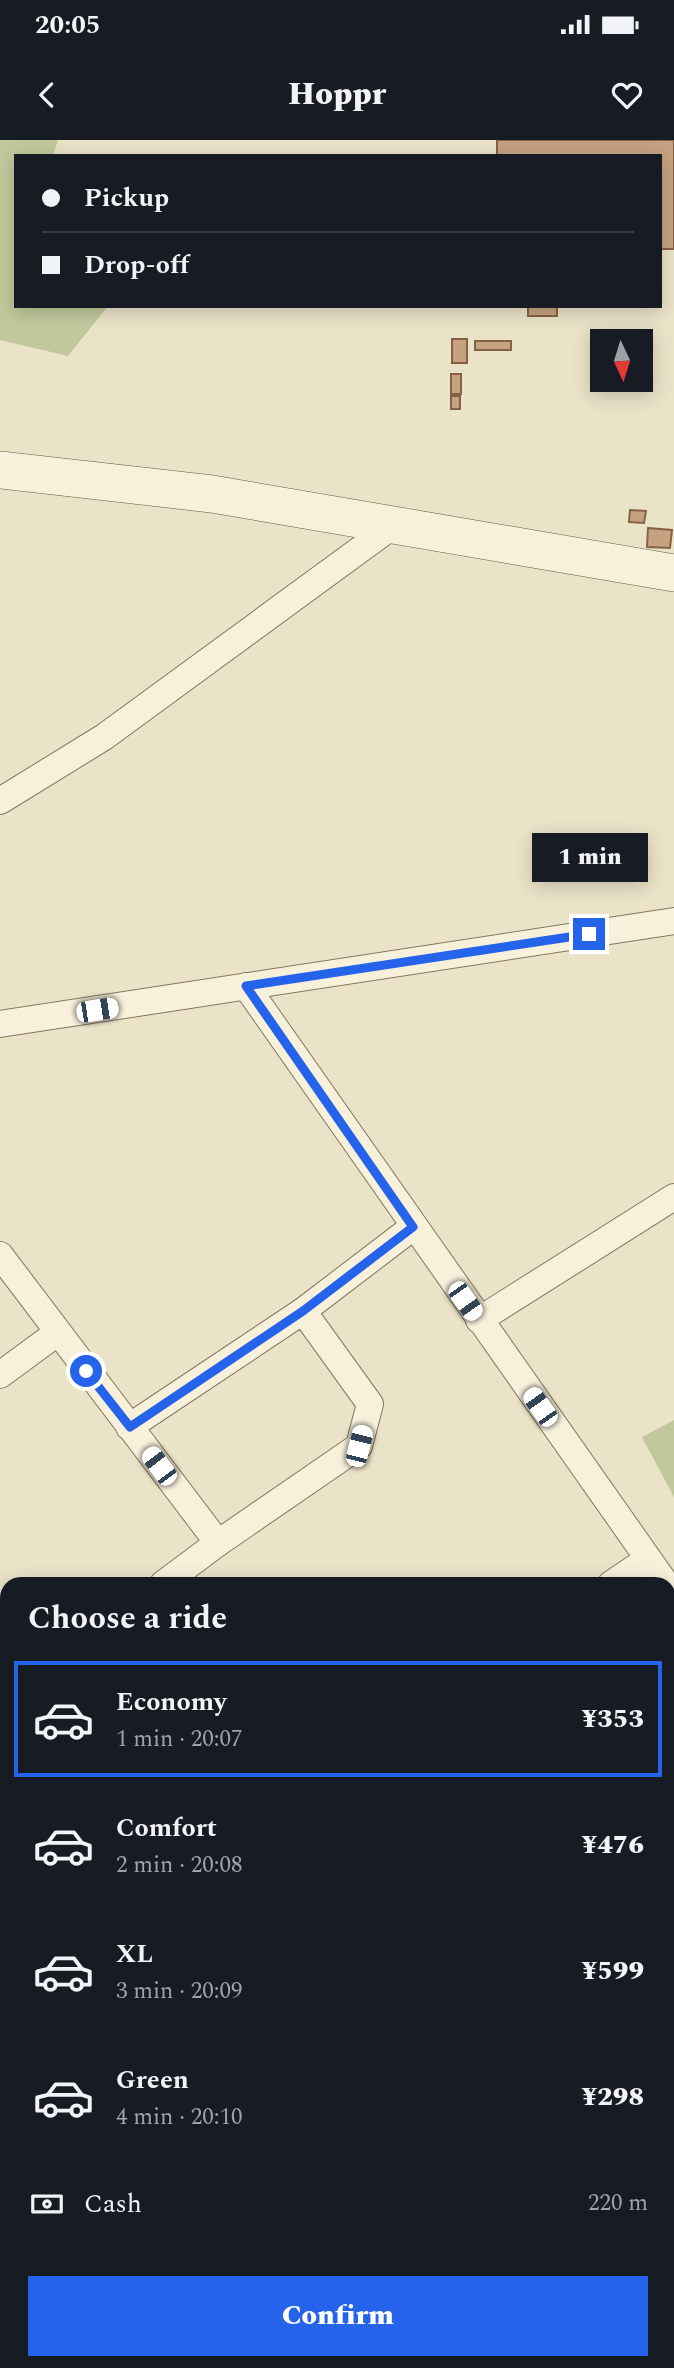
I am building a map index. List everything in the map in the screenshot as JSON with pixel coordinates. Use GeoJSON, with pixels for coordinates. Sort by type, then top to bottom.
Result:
{"type":"FeatureCollection","features":[{"type":"Feature","properties":{"kind":"street"},"geometry":{"type":"LineString","coordinates":[[0,470],[212,494],[674,573]]}},
{"type":"Feature","properties":{"kind":"street"},"geometry":{"type":"LineString","coordinates":[[0,801],[104,737],[396,524]]}},
{"type":"Feature","properties":{"kind":"street"},"geometry":{"type":"LineString","coordinates":[[0,1024],[672,924]]}},
{"type":"Feature","properties":{"kind":"street"},"geometry":{"type":"LineString","coordinates":[[246,986],[661,1577]]}},
{"type":"Feature","properties":{"kind":"street"},"geometry":{"type":"LineString","coordinates":[[478,1320],[674,1197]]}},
{"type":"Feature","properties":{"kind":"street"},"geometry":{"type":"LineString","coordinates":[[130,1427],[303,1311],[413,1227]]}},
{"type":"Feature","properties":{"kind":"street"},"geometry":{"type":"LineString","coordinates":[[0,1255],[218,1543]]}},
{"type":"Feature","properties":{"kind":"street"},"geometry":{"type":"LineString","coordinates":[[172,1577],[359,1446],[370,1404],[303,1311]]}},
{"type":"Feature","properties":{"kind":"street"},"geometry":{"type":"LineString","coordinates":[[0,1375],[57,1333]]}},
{"type":"Feature","properties":{"kind":"street"},"geometry":{"type":"LineString","coordinates":[[622,1577],[649,1559]]}},
{"type":"Feature","properties":{"kind":"green space"},"geometry":{"type":"Polygon","coordinates":[[[0,140],[58,140],[54,154],[14,154],[14,308],[106,308],[68,356],[0,340],[0,140]]]}},
{"type":"Feature","properties":{"kind":"green space"},"geometry":{"type":"Polygon","coordinates":[[[674,1420],[674,1497],[642,1437],[674,1420]]]}},
{"type":"Feature","properties":{"kind":"building"},"geometry":{"type":"Polygon","coordinates":[[[497,140],[674,140],[674,249],[662,249],[662,154],[497,154],[497,140]]]}},
{"type":"Feature","properties":{"kind":"building"},"geometry":{"type":"Polygon","coordinates":[[[528,308],[557,308],[557,316],[528,316],[528,308]]]}},
{"type":"Feature","properties":{"kind":"building"},"geometry":{"type":"Polygon","coordinates":[[[452,339],[467,339],[467,363],[452,363],[452,339]]]}},
{"type":"Feature","properties":{"kind":"building"},"geometry":{"type":"Polygon","coordinates":[[[475,341],[511,341],[511,350],[475,350],[475,341]]]}},
{"type":"Feature","properties":{"kind":"building"},"geometry":{"type":"Polygon","coordinates":[[[451,374],[461,374],[461,394],[451,394],[451,374]]]}},
{"type":"Feature","properties":{"kind":"building"},"geometry":{"type":"Polygon","coordinates":[[[451,396],[460,396],[460,409],[451,409],[451,396]]]}},
{"type":"Feature","properties":{"kind":"building"},"geometry":{"type":"Polygon","coordinates":[[[630,510],[646,511],[644,523],[629,522],[630,510]]]}},
{"type":"Feature","properties":{"kind":"building"},"geometry":{"type":"Polygon","coordinates":[[[648,528],[672,530],[670,548],[647,547],[648,528]]]}},
{"type":"Feature","properties":{"kind":"route"},"geometry":{"type":"LineString","coordinates":[[86,1371],[130,1427],[303,1311],[413,1227],[246,986],[589,934]]}}]}
